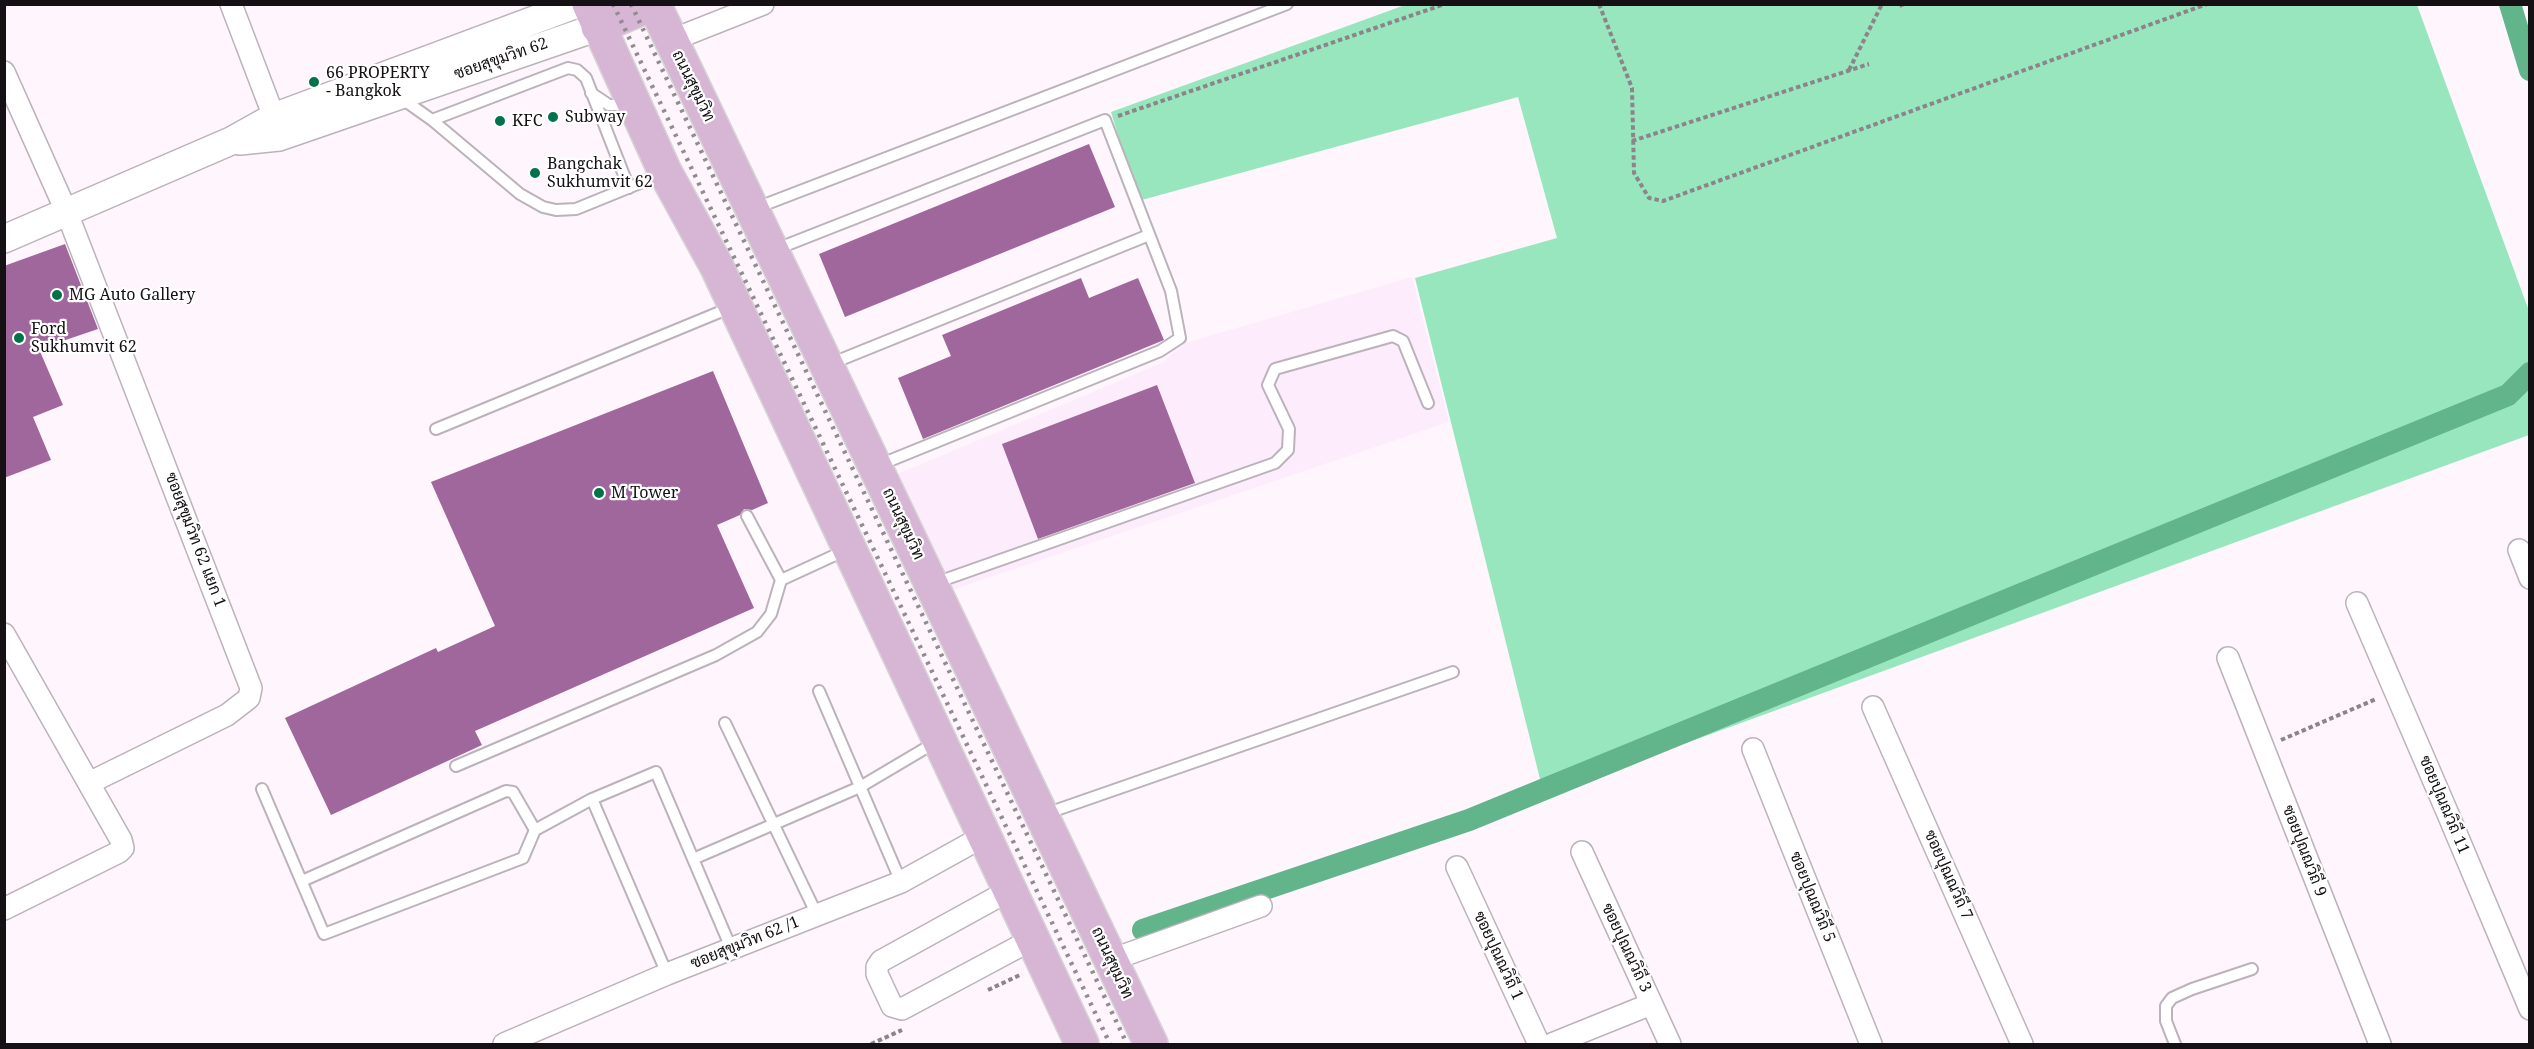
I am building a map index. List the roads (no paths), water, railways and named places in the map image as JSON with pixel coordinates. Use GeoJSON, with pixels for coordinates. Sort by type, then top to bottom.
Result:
{"type":"FeatureCollection","features":[{"type":"Feature","properties":{"kind":"main road"},"geometry":{"type":"LineString","coordinates":[[653,4],[588,12],[665,172],[717,267],[1082,1044]]}},
{"type":"Feature","properties":{"kind":"main road","name":"ถนนสุขุมวิท"},"geometry":{"type":"LineString","coordinates":[[653,4],[773,250],[1151,1044]]}},
{"type":"Feature","properties":{"kind":"street"},"geometry":{"type":"LineString","coordinates":[[231,4],[274,117]]}},
{"type":"Feature","properties":{"kind":"street"},"geometry":{"type":"LineString","coordinates":[[672,40],[763,4]]}},
{"type":"Feature","properties":{"kind":"street","name":"ซอยสุขุมวิท 62"},"geometry":{"type":"LineString","coordinates":[[4,239],[231,141],[274,117],[588,12]]}},
{"type":"Feature","properties":{"kind":"street","name":"ซอยสุขุมวิท 62"},"geometry":{"type":"LineString","coordinates":[[231,141],[279,137],[396,95],[588,12]]}},
{"type":"Feature","properties":{"kind":"street","name":"ซอยสุขุมวิท 62 แยก 1"},"geometry":{"type":"LineString","coordinates":[[4,72],[67,213],[251,688],[249,698],[227,715],[89,783]]}},
{"type":"Feature","properties":{"kind":"street"},"geometry":{"type":"LineString","coordinates":[[2519,550],[2529,578]]}},
{"type":"Feature","properties":{"kind":"street","name":"ซอยปุณณวิถี 11"},"geometry":{"type":"LineString","coordinates":[[2357,603],[2529,1009]]}},
{"type":"Feature","properties":{"kind":"street"},"geometry":{"type":"LineString","coordinates":[[4,634],[121,840],[123,848],[4,909]]}},
{"type":"Feature","properties":{"kind":"street","name":"ซอยปุณณวิถี 9"},"geometry":{"type":"LineString","coordinates":[[2228,658],[2380,1044]]}},
{"type":"Feature","properties":{"kind":"street","name":"ซอยปุณณวิถี 7"},"geometry":{"type":"LineString","coordinates":[[1874,706],[2022,1044]]}},
{"type":"Feature","properties":{"kind":"street","name":"ซอยปุณณวิถี 5"},"geometry":{"type":"LineString","coordinates":[[1753,749],[1871,1044]]}},
{"type":"Feature","properties":{"kind":"street","name":"ซอยสุขุมวิท 62 /1"},"geometry":{"type":"LineString","coordinates":[[504,1044],[667,974],[901,882],[984,836]]}},
{"type":"Feature","properties":{"kind":"street","name":"ซอยปุณณวิถี 3"},"geometry":{"type":"LineString","coordinates":[[1582,852],[1670,1044]]}},
{"type":"Feature","properties":{"kind":"street","name":"ซอยปุณณวิถี 1"},"geometry":{"type":"LineString","coordinates":[[1457,867],[1539,1044]]}},
{"type":"Feature","properties":{"kind":"street"},"geometry":{"type":"LineString","coordinates":[[1010,890],[881,961],[877,967],[877,974],[892,1006],[902,1009],[1033,939]]}},
{"type":"Feature","properties":{"kind":"street"},"geometry":{"type":"LineString","coordinates":[[1111,960],[1261,906]]}},
{"type":"Feature","properties":{"kind":"street"},"geometry":{"type":"LineString","coordinates":[[1552,1044],[1651,1004]]}},
{"type":"Feature","properties":{"kind":"lane"},"geometry":{"type":"LineString","coordinates":[[753,209],[1287,4]]}},
{"type":"Feature","properties":{"kind":"lane"},"geometry":{"type":"LineString","coordinates":[[432,120],[568,68],[577,70],[586,78],[629,188]]}},
{"type":"Feature","properties":{"kind":"lane"},"geometry":{"type":"LineString","coordinates":[[591,93],[609,105],[618,105],[631,99]]}},
{"type":"Feature","properties":{"kind":"lane"},"geometry":{"type":"LineString","coordinates":[[396,95],[432,120],[520,194],[543,207],[556,210],[576,209],[665,172]]}},
{"type":"Feature","properties":{"kind":"lane"},"geometry":{"type":"LineString","coordinates":[[773,250],[1106,120],[1171,291],[1180,338],[1160,351],[876,467]]}},
{"type":"Feature","properties":{"kind":"lane"},"geometry":{"type":"LineString","coordinates":[[827,365],[1149,235]]}},
{"type":"Feature","properties":{"kind":"lane"},"geometry":{"type":"LineString","coordinates":[[436,429],[735,305]]}},
{"type":"Feature","properties":{"kind":"lane"},"geometry":{"type":"LineString","coordinates":[[932,584],[1275,463],[1288,450],[1288,429],[1268,384],[1275,369],[1393,336],[1403,341],[1428,403]]}},
{"type":"Feature","properties":{"kind":"lane"},"geometry":{"type":"LineString","coordinates":[[456,766],[716,655],[757,632],[771,614],[781,580],[747,516]]}},
{"type":"Feature","properties":{"kind":"lane"},"geometry":{"type":"LineString","coordinates":[[781,580],[849,549]]}},
{"type":"Feature","properties":{"kind":"lane"},"geometry":{"type":"LineString","coordinates":[[1042,815],[1453,672]]}},
{"type":"Feature","properties":{"kind":"lane"},"geometry":{"type":"LineString","coordinates":[[819,691],[901,882]]}},
{"type":"Feature","properties":{"kind":"lane"},"geometry":{"type":"LineString","coordinates":[[725,723],[817,915]]}},
{"type":"Feature","properties":{"kind":"lane"},"geometry":{"type":"LineString","coordinates":[[693,859],[860,787],[938,740]]}},
{"type":"Feature","properties":{"kind":"lane"},"geometry":{"type":"LineString","coordinates":[[262,789],[324,934],[523,858],[536,831],[592,799],[656,772],[731,948]]}},
{"type":"Feature","properties":{"kind":"lane"},"geometry":{"type":"LineString","coordinates":[[302,881],[506,791],[513,792],[536,831]]}},
{"type":"Feature","properties":{"kind":"lane"},"geometry":{"type":"LineString","coordinates":[[592,799],[667,974]]}},
{"type":"Feature","properties":{"kind":"lane"},"geometry":{"type":"LineString","coordinates":[[2175,1044],[2166,1021],[2166,1006],[2172,998],[2252,969]]}},
{"type":"Feature","properties":{"kind":"waterway"},"geometry":{"type":"LineString","coordinates":[[2510,4],[2530,70]]}},
{"type":"Feature","properties":{"kind":"waterway"},"geometry":{"type":"LineString","coordinates":[[1143,930],[1469,820],[2508,395],[2530,373]]}},
{"type":"Feature","properties":{"kind":"railway"},"geometry":{"type":"LineString","coordinates":[[613,4],[1110,1044]]}},
{"type":"Feature","properties":{"kind":"railway"},"geometry":{"type":"LineString","coordinates":[[631,4],[1127,1044]]}},
{"type":"Feature","properties":{"kind":"place","name":"66 PROPERTY - Bangkok"},"geometry":{"type":"Point","coordinates":[314,82]}},
{"type":"Feature","properties":{"kind":"place","name":"Subway"},"geometry":{"type":"Point","coordinates":[553,117]}},
{"type":"Feature","properties":{"kind":"place","name":"KFC"},"geometry":{"type":"Point","coordinates":[500,121]}},
{"type":"Feature","properties":{"kind":"place","name":"Bangchak Sukhumvit 62"},"geometry":{"type":"Point","coordinates":[535,173]}},
{"type":"Feature","properties":{"kind":"place","name":"MG Auto Gallery"},"geometry":{"type":"Point","coordinates":[57,295]}},
{"type":"Feature","properties":{"kind":"place","name":"Ford Sukhumvit 62"},"geometry":{"type":"Point","coordinates":[19,338]}},
{"type":"Feature","properties":{"kind":"place","name":"M Tower"},"geometry":{"type":"Point","coordinates":[599,493]}}]}
